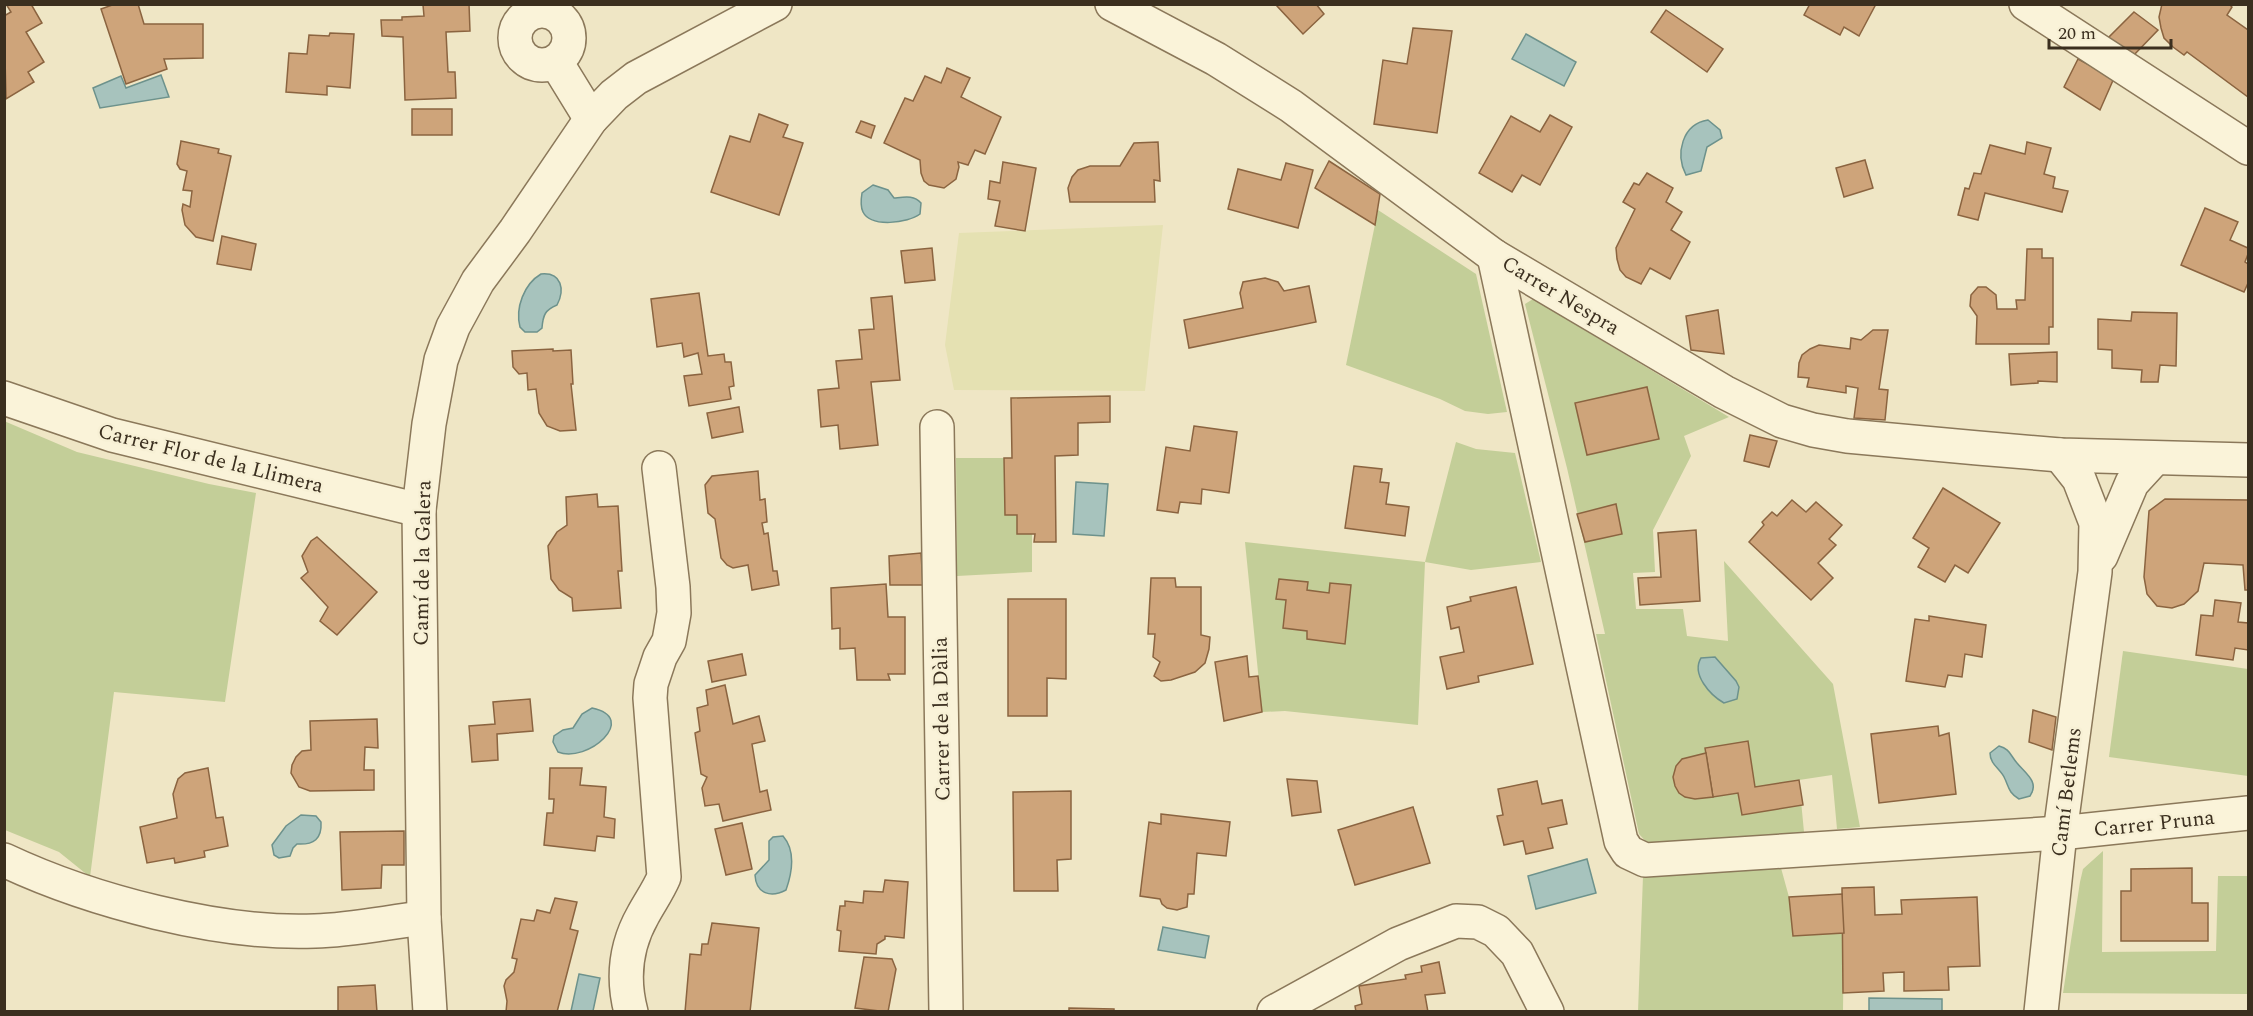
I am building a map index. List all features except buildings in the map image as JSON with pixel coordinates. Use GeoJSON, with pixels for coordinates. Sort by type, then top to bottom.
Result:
{"type":"FeatureCollection","features":[{"type":"Feature","properties":{"kind":"street"},"geometry":{"type":"LineString","coordinates":[[535,8],[521,21],[517,29],[515,45],[524,59],[532,63],[548,65],[556,62],[591,119],[614,95],[636,78],[775,4]]}},
{"type":"Feature","properties":{"kind":"street","name":"Carrer Nespra"},"geometry":{"type":"LineString","coordinates":[[1112,4],[1216,59],[1291,106],[1494,256],[1724,392],[1782,422],[1847,436],[2060,455]]}},
{"type":"Feature","properties":{"kind":"street"},"geometry":{"type":"LineString","coordinates":[[2026,4],[2248,148]]}},
{"type":"Feature","properties":{"kind":"street","name":"Camí de la Galera"},"geometry":{"type":"LineString","coordinates":[[430,1011],[424,918],[419,510],[429,424],[438,377],[453,327],[478,281],[591,119]]}},
{"type":"Feature","properties":{"kind":"street","name":"Carrer Pruna"},"geometry":{"type":"LineString","coordinates":[[1494,256],[1621,841],[1628,852],[1645,860],[2061,833],[2248,813]]}},
{"type":"Feature","properties":{"kind":"street","name":"Carrer Flor de la Llimera"},"geometry":{"type":"LineString","coordinates":[[4,398],[112,435],[419,510]]}},
{"type":"Feature","properties":{"kind":"street","name":"Carrer de la Dàlia"},"geometry":{"type":"LineString","coordinates":[[937,427],[946,1011]]}},
{"type":"Feature","properties":{"kind":"street"},"geometry":{"type":"LineString","coordinates":[[2060,455],[2248,460]]}},
{"type":"Feature","properties":{"kind":"street","name":"Camí Betlems"},"geometry":{"type":"LineString","coordinates":[[2041,1011],[2061,833],[2095,572],[2096,523],[2079,479],[2060,455]]}},
{"type":"Feature","properties":{"kind":"street","name":"Camí Betlems"},"geometry":{"type":"LineString","coordinates":[[2095,572],[2132,483],[2154,459]]}},
{"type":"Feature","properties":{"kind":"street"},"geometry":{"type":"LineString","coordinates":[[631,1011],[625,976],[628,955],[633,935],[664,877],[650,698],[654,673],[669,641],[674,604],[659,468]]}},
{"type":"Feature","properties":{"kind":"street"},"geometry":{"type":"LineString","coordinates":[[4,860],[75,888],[138,907],[206,922],[290,931],[317,931],[424,918]]}},
{"type":"Feature","properties":{"kind":"street"},"geometry":{"type":"LineString","coordinates":[[1274,1011],[1398,944],[1456,921],[1478,922],[1496,931],[1517,953],[1547,1011]]}},
{"type":"Feature","properties":{"kind":"shaded area"},"geometry":{"type":"Polygon","coordinates":[[[1163,225],[1145,391],[954,390],[945,345],[959,233],[1163,225]]]}},
{"type":"Feature","properties":{"kind":"green space"},"geometry":{"type":"Polygon","coordinates":[[[1378,210],[1476,274],[1507,412],[1488,414],[1465,411],[1440,399],[1346,365],[1378,210]]]}},
{"type":"Feature","properties":{"kind":"green space"},"geometry":{"type":"Polygon","coordinates":[[[1533,299],[1729,417],[1684,436],[1691,456],[1653,530],[1655,572],[1633,573],[1636,609],[1683,609],[1687,636],[1728,641],[1724,561],[1833,684],[1860,827],[1837,829],[1832,775],[1799,780],[1804,832],[1649,845],[1639,834],[1596,634],[1605,634],[1567,468],[1525,304],[1533,299]]]}},
{"type":"Feature","properties":{"kind":"green space"},"geometry":{"type":"Polygon","coordinates":[[[4,421],[77,452],[256,493],[225,702],[114,692],[90,877],[59,852],[5,830],[4,421]]]}},
{"type":"Feature","properties":{"kind":"green space"},"geometry":{"type":"Polygon","coordinates":[[[1456,442],[1476,449],[1515,453],[1541,562],[1471,570],[1425,562],[1456,442]]]}},
{"type":"Feature","properties":{"kind":"green space"},"geometry":{"type":"Polygon","coordinates":[[[956,458],[1004,458],[1017,515],[1017,534],[1032,534],[1032,572],[957,576],[956,458]]]}},
{"type":"Feature","properties":{"kind":"green space"},"geometry":{"type":"Polygon","coordinates":[[[1245,542],[1425,562],[1418,725],[1285,711],[1262,712],[1245,542]]]}},
{"type":"Feature","properties":{"kind":"green space"},"geometry":{"type":"Polygon","coordinates":[[[2123,651],[2248,669],[2248,776],[2109,757],[2123,651]]]}},
{"type":"Feature","properties":{"kind":"green space"},"geometry":{"type":"Polygon","coordinates":[[[2103,851],[2102,952],[2216,951],[2218,876],[2248,876],[2248,994],[2063,993],[2083,869],[2103,851]]]}},
{"type":"Feature","properties":{"kind":"green space"},"geometry":{"type":"Polygon","coordinates":[[[1781,868],[1789,897],[1793,936],[1844,933],[1843,1011],[1638,1012],[1643,876],[1781,868]]]}},
{"type":"Feature","properties":{"kind":"water"},"geometry":{"type":"Polygon","coordinates":[[[1526,34],[1576,62],[1564,86],[1512,59],[1526,34]]]}},
{"type":"Feature","properties":{"kind":"water"},"geometry":{"type":"Polygon","coordinates":[[[161,75],[169,97],[100,108],[93,88],[121,76],[126,88],[161,75]]]}},
{"type":"Feature","properties":{"kind":"water"},"geometry":{"type":"Polygon","coordinates":[[[1708,120],[1720,130],[1722,138],[1707,147],[1701,171],[1686,175],[1681,158],[1683,141],[1692,127],[1708,120]]]}},
{"type":"Feature","properties":{"kind":"water"},"geometry":{"type":"Polygon","coordinates":[[[873,185],[888,190],[894,198],[909,197],[918,200],[921,203],[920,214],[899,222],[881,222],[867,217],[861,207],[862,193],[873,185]]]}},
{"type":"Feature","properties":{"kind":"water"},"geometry":{"type":"Polygon","coordinates":[[[541,274],[548,274],[557,279],[560,283],[561,294],[557,305],[545,314],[542,328],[537,332],[525,332],[520,327],[519,320],[522,297],[530,284],[541,274]]]}},
{"type":"Feature","properties":{"kind":"water"},"geometry":{"type":"Polygon","coordinates":[[[1076,482],[1108,484],[1104,536],[1073,534],[1076,482]]]}},
{"type":"Feature","properties":{"kind":"water"},"geometry":{"type":"Polygon","coordinates":[[[1715,657],[1736,681],[1739,687],[1737,699],[1724,703],[1703,684],[1698,671],[1701,658],[1715,657]]]}},
{"type":"Feature","properties":{"kind":"water"},"geometry":{"type":"Polygon","coordinates":[[[592,708],[606,713],[611,721],[610,729],[604,738],[582,752],[570,754],[558,752],[553,742],[554,736],[563,730],[573,728],[582,714],[592,708]]]}},
{"type":"Feature","properties":{"kind":"water"},"geometry":{"type":"Polygon","coordinates":[[[1999,746],[2008,751],[2030,778],[2033,791],[2030,796],[2019,799],[2013,795],[1990,757],[1990,753],[1999,746]]]}},
{"type":"Feature","properties":{"kind":"water"},"geometry":{"type":"Polygon","coordinates":[[[301,815],[316,816],[321,822],[318,837],[312,842],[297,844],[290,856],[279,858],[274,855],[272,845],[286,826],[301,815]]]}},
{"type":"Feature","properties":{"kind":"water"},"geometry":{"type":"Polygon","coordinates":[[[783,836],[791,855],[791,869],[786,890],[775,894],[765,893],[758,886],[755,875],[769,860],[769,841],[773,837],[783,836]]]}},
{"type":"Feature","properties":{"kind":"water"},"geometry":{"type":"Polygon","coordinates":[[[1587,859],[1596,893],[1536,909],[1528,876],[1587,859]]]}},
{"type":"Feature","properties":{"kind":"water"},"geometry":{"type":"Polygon","coordinates":[[[1163,927],[1209,936],[1205,958],[1158,950],[1163,927]]]}},
{"type":"Feature","properties":{"kind":"water"},"geometry":{"type":"Polygon","coordinates":[[[579,974],[600,978],[593,1011],[571,1011],[579,974]]]}},
{"type":"Feature","properties":{"kind":"water"},"geometry":{"type":"Polygon","coordinates":[[[1869,998],[1942,999],[1942,1011],[1869,1011],[1869,998]]]}}]}
